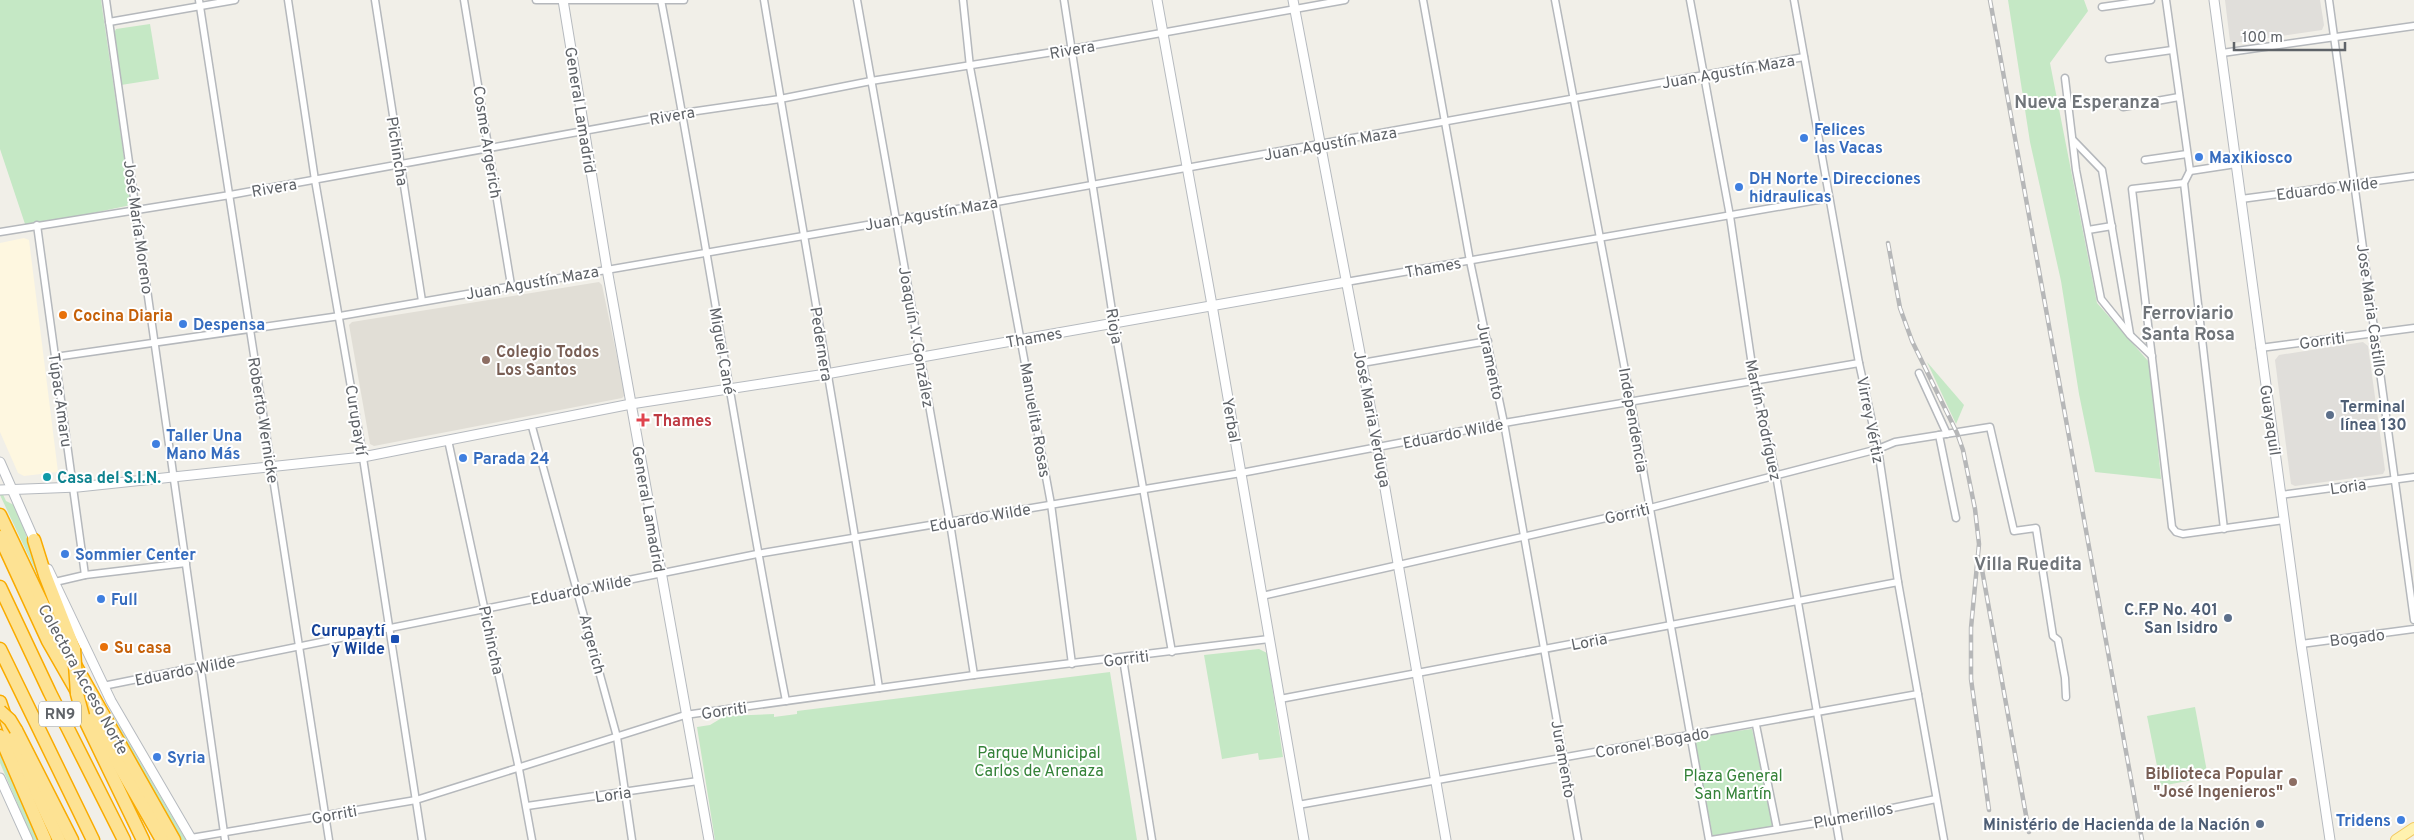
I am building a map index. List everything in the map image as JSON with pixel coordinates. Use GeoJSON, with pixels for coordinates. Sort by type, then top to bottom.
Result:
{"type":"FeatureCollection","features":[{"type":"Feature","properties":{"kind":"highway","name":"Colectora Acceso Norte"},"geometry":{"type":"LineString","coordinates":[[0,515],[52,624],[174,840]]}},
{"type":"Feature","properties":{"kind":"highway"},"geometry":{"type":"LineString","coordinates":[[0,537],[48,641],[162,840]]}},
{"type":"Feature","properties":{"kind":"highway"},"geometry":{"type":"LineString","coordinates":[[34,540],[45,576],[74,649],[77,694],[83,716],[143,840]]}},
{"type":"Feature","properties":{"kind":"highway","name":"RN9"},"geometry":{"type":"LineString","coordinates":[[0,586],[50,693],[124,840]]}},
{"type":"Feature","properties":{"kind":"highway","name":"RN9"},"geometry":{"type":"LineString","coordinates":[[0,649],[93,840]]}},
{"type":"Feature","properties":{"kind":"highway"},"geometry":{"type":"LineString","coordinates":[[0,702],[16,749],[59,840]]}},
{"type":"Feature","properties":{"kind":"highway"},"geometry":{"type":"LineString","coordinates":[[0,711],[10,720],[16,730],[72,840]]}},
{"type":"Feature","properties":{"kind":"highway"},"geometry":{"type":"LineString","coordinates":[[0,736],[45,840]]}},
{"type":"Feature","properties":{"kind":"main road"},"geometry":{"type":"LineString","coordinates":[[2396,840],[2414,828]]}},
{"type":"Feature","properties":{"kind":"street","name":"José María Moreno"},"geometry":{"type":"LineString","coordinates":[[106,0],[138,211],[224,837]]}},
{"type":"Feature","properties":{"kind":"street"},"geometry":{"type":"LineString","coordinates":[[109,22],[200,3],[235,0]]}},
{"type":"Feature","properties":{"kind":"street","name":"Curupaytí"},"geometry":{"type":"LineString","coordinates":[[288,0],[315,180],[363,457],[422,840]]}},
{"type":"Feature","properties":{"kind":"street","name":"Pichincha"},"geometry":{"type":"LineString","coordinates":[[375,0],[422,301]]}},
{"type":"Feature","properties":{"kind":"street","name":"Cosme Argerich"},"geometry":{"type":"LineString","coordinates":[[464,0],[511,285]]}},
{"type":"Feature","properties":{"kind":"street"},"geometry":{"type":"LineString","coordinates":[[536,0],[684,0]]}},
{"type":"Feature","properties":{"kind":"street","name":"General Lamadrid"},"geometry":{"type":"LineString","coordinates":[[563,0],[660,574],[709,840]]}},
{"type":"Feature","properties":{"kind":"street","name":"Miguel Cané"},"geometry":{"type":"LineString","coordinates":[[661,0],[683,113],[757,554],[786,701]]}},
{"type":"Feature","properties":{"kind":"street","name":"Pedernera"},"geometry":{"type":"LineString","coordinates":[[764,0],[826,374],[856,539],[879,688]]}},
{"type":"Feature","properties":{"kind":"street","name":"Joaquín V. González"},"geometry":{"type":"LineString","coordinates":[[856,0],[921,357],[974,675]]}},
{"type":"Feature","properties":{"kind":"street","name":"Manuelita Rosas"},"geometry":{"type":"LineString","coordinates":[[963,0],[970,67],[1051,504],[1072,664]]}},
{"type":"Feature","properties":{"kind":"street","name":"Rioja"},"geometry":{"type":"LineString","coordinates":[[1064,0],[1114,324],[1172,652]]}},
{"type":"Feature","properties":{"kind":"street","name":"Yerbal"},"geometry":{"type":"LineString","coordinates":[[1157,0],[1212,305],[1304,840]]}},
{"type":"Feature","properties":{"kind":"street","name":"Rivera"},"geometry":{"type":"LineString","coordinates":[[0,232],[138,211],[489,150],[683,113],[780,99],[871,81],[1072,50],[1164,33],[1294,5],[1345,0]]}},
{"type":"Feature","properties":{"kind":"street","name":"Juramento"},"geometry":{"type":"LineString","coordinates":[[1423,0],[1470,261],[1504,423],[1578,840]]}},
{"type":"Feature","properties":{"kind":"street","name":"Independencia"},"geometry":{"type":"LineString","coordinates":[[1555,0],[1631,402],[1689,734],[1710,840]]}},
{"type":"Feature","properties":{"kind":"street","name":"Martín Rodríguez"},"geometry":{"type":"LineString","coordinates":[[1690,0],[1730,216],[1754,379],[1776,475],[1839,840]]}},
{"type":"Feature","properties":{"kind":"street","name":"Virrey Vértiz"},"geometry":{"type":"LineString","coordinates":[[1794,0],[1859,362],[1878,449],[1898,582],[1944,840]]}},
{"type":"Feature","properties":{"kind":"street"},"geometry":{"type":"LineString","coordinates":[[2102,7],[2151,0]]}},
{"type":"Feature","properties":{"kind":"street"},"geometry":{"type":"LineString","coordinates":[[2166,0],[2190,171],[2184,183],[2224,528]]}},
{"type":"Feature","properties":{"kind":"street","name":"Guayaquil"},"geometry":{"type":"LineString","coordinates":[[2214,0],[2328,840]]}},
{"type":"Feature","properties":{"kind":"street","name":"Jose Maria Castillo"},"geometry":{"type":"LineString","coordinates":[[2329,0],[2414,620]]}},
{"type":"Feature","properties":{"kind":"street","name":"Roberto Wernicke"},"geometry":{"type":"LineString","coordinates":[[200,3],[329,840]]}},
{"type":"Feature","properties":{"kind":"street","name":"José Maria Verduga"},"geometry":{"type":"LineString","coordinates":[[1294,5],[1378,448],[1446,840]]}},
{"type":"Feature","properties":{"kind":"street"},"geometry":{"type":"LineString","coordinates":[[2222,53],[2414,26]]}},
{"type":"Feature","properties":{"kind":"street"},"geometry":{"type":"LineString","coordinates":[[2109,59],[2172,50]]}},
{"type":"Feature","properties":{"kind":"street","name":"Juan Agustín Maza"},"geometry":{"type":"LineString","coordinates":[[55,357],[156,344],[340,316],[896,220],[1804,57]]}},
{"type":"Feature","properties":{"kind":"street"},"geometry":{"type":"LineString","coordinates":[[2065,78],[2076,170],[2101,299],[2130,335],[2152,356]]}},
{"type":"Feature","properties":{"kind":"street"},"geometry":{"type":"LineString","coordinates":[[2123,107],[2179,97]]}},
{"type":"Feature","properties":{"kind":"street"},"geometry":{"type":"LineString","coordinates":[[2074,141],[2102,170],[2130,335]]}},
{"type":"Feature","properties":{"kind":"street"},"geometry":{"type":"LineString","coordinates":[[2145,160],[2187,154]]}},
{"type":"Feature","properties":{"kind":"street"},"geometry":{"type":"LineString","coordinates":[[2190,171],[2236,164]]}},
{"type":"Feature","properties":{"kind":"street","name":"Eduardo Wilde"},"geometry":{"type":"LineString","coordinates":[[2241,199],[2414,176]]}},
{"type":"Feature","properties":{"kind":"street"},"geometry":{"type":"LineString","coordinates":[[2184,183],[2132,189],[2172,526],[2176,532],[2183,534],[2284,520]]}},
{"type":"Feature","properties":{"kind":"street","name":"Thames"},"geometry":{"type":"LineString","coordinates":[[0,490],[73,487],[174,478],[363,457],[631,404],[826,374],[1829,198]]}},
{"type":"Feature","properties":{"kind":"street","name":"Túpac Amaru"},"geometry":{"type":"LineString","coordinates":[[37,225],[85,575]]}},
{"type":"Feature","properties":{"kind":"street"},"geometry":{"type":"LineString","coordinates":[[2088,230],[2112,226]]}},
{"type":"Feature","properties":{"kind":"street","name":"Gorriti"},"geometry":{"type":"LineString","coordinates":[[2260,348],[2414,328]]}},
{"type":"Feature","properties":{"kind":"street"},"geometry":{"type":"LineString","coordinates":[[1362,363],[1488,341]]}},
{"type":"Feature","properties":{"kind":"street","name":"Eduardo Wilde"},"geometry":{"type":"LineString","coordinates":[[103,686],[300,648],[578,589],[757,554],[856,539],[1051,504],[1241,473],[1504,423],[1859,362]]}},
{"type":"Feature","properties":{"kind":"street"},"geometry":{"type":"LineString","coordinates":[[1919,373],[1947,434]]}},
{"type":"Feature","properties":{"kind":"street","name":"Argerich"},"geometry":{"type":"LineString","coordinates":[[531,423],[617,737],[632,840]]}},
{"type":"Feature","properties":{"kind":"street","name":"Gorriti"},"geometry":{"type":"LineString","coordinates":[[1262,596],[1650,508],[1878,449],[1895,442],[1990,427],[2014,531],[2036,528],[2053,636],[2058,640],[2065,678],[2066,697]]}},
{"type":"Feature","properties":{"kind":"street"},"geometry":{"type":"LineString","coordinates":[[1939,435],[1956,518]]}},
{"type":"Feature","properties":{"kind":"street","name":"Pichincha"},"geometry":{"type":"LineString","coordinates":[[448,440],[486,609],[527,806],[532,840]]}},
{"type":"Feature","properties":{"kind":"street"},"geometry":{"type":"LineString","coordinates":[[0,462],[34,540],[103,686],[191,839]]}},
{"type":"Feature","properties":{"kind":"street","name":"Loria"},"geometry":{"type":"LineString","coordinates":[[2281,495],[2414,477]]}},
{"type":"Feature","properties":{"kind":"street"},"geometry":{"type":"LineString","coordinates":[[55,582],[85,575],[186,562]]}},
{"type":"Feature","properties":{"kind":"street","name":"Loria"},"geometry":{"type":"LineString","coordinates":[[1280,699],[1898,582]]}},
{"type":"Feature","properties":{"kind":"street","name":"Bogado"},"geometry":{"type":"LineString","coordinates":[[2301,644],[2414,629]]}},
{"type":"Feature","properties":{"kind":"street","name":"Gorriti"},"geometry":{"type":"LineString","coordinates":[[191,839],[224,837],[325,815],[416,800],[686,715],[974,675],[1123,659],[1270,639]]}},
{"type":"Feature","properties":{"kind":"street"},"geometry":{"type":"LineString","coordinates":[[1123,659],[1152,840]]}},
{"type":"Feature","properties":{"kind":"street","name":"Coronel Bogado"},"geometry":{"type":"LineString","coordinates":[[1298,805],[1918,694]]}},
{"type":"Feature","properties":{"kind":"street"},"geometry":{"type":"LineString","coordinates":[[1756,724],[1777,829]]}},
{"type":"Feature","properties":{"kind":"street"},"geometry":{"type":"LineString","coordinates":[[0,778],[28,840]]}},
{"type":"Feature","properties":{"kind":"street","name":"Loria"},"geometry":{"type":"LineString","coordinates":[[527,806],[698,781]]}},
{"type":"Feature","properties":{"kind":"street","name":"Plumerillos"},"geometry":{"type":"LineString","coordinates":[[1710,840],[1835,820],[1936,799]]}},
{"type":"Feature","properties":{"kind":"shaded area"},"geometry":{"type":"Polygon","coordinates":[[[2225,0],[2320,0],[2324,25],[2322,30],[2234,43],[2230,41],[2225,0]]]}},
{"type":"Feature","properties":{"kind":"shaded area"},"geometry":{"type":"Polygon","coordinates":[[[24,238],[29,240],[58,472],[24,476],[18,473],[0,432],[0,243],[24,238]]]}},
{"type":"Feature","properties":{"kind":"shaded area","name":"Colegio Todos Los Santos"},"geometry":{"type":"Polygon","coordinates":[[[599,282],[602,285],[625,395],[622,398],[374,446],[370,444],[349,325],[352,322],[599,282]]]}},
{"type":"Feature","properties":{"kind":"shaded area","name":"Terminal línea 130"},"geometry":{"type":"Polygon","coordinates":[[[2363,342],[2368,346],[2385,470],[2383,474],[2295,486],[2291,484],[2275,360],[2279,355],[2363,342]]]}},
{"type":"Feature","properties":{"kind":"green space"},"geometry":{"type":"Polygon","coordinates":[[[0,0],[101,0],[131,205],[26,227],[0,149],[0,0]]]}},
{"type":"Feature","properties":{"kind":"green space"},"geometry":{"type":"Polygon","coordinates":[[[2008,0],[2084,0],[2088,11],[2050,63],[2097,303],[2149,362],[2161,479],[2095,472],[2079,394],[2061,281],[2030,142],[2008,0]]]}},
{"type":"Feature","properties":{"kind":"green space"},"geometry":{"type":"Polygon","coordinates":[[[150,24],[159,79],[121,85],[114,33],[116,29],[150,24]]]}},
{"type":"Feature","properties":{"kind":"green space"},"geometry":{"type":"Polygon","coordinates":[[[1927,362],[1964,405],[1956,424],[1927,362]]]}},
{"type":"Feature","properties":{"kind":"green space"},"geometry":{"type":"Polygon","coordinates":[[[0,488],[6,501],[14,505],[18,513],[52,606],[0,495],[0,488]]]}},
{"type":"Feature","properties":{"kind":"green space"},"geometry":{"type":"Polygon","coordinates":[[[1259,649],[1267,653],[1283,757],[1259,760],[1258,753],[1222,759],[1204,655],[1259,649]]]}},
{"type":"Feature","properties":{"kind":"green space","name":"Parque Municipal Carlos de Arenaza"},"geometry":{"type":"Polygon","coordinates":[[[1110,672],[1137,840],[715,840],[697,727],[710,725],[725,716],[774,714],[774,717],[797,714],[797,711],[1110,672]]]}},
{"type":"Feature","properties":{"kind":"green space"},"geometry":{"type":"Polygon","coordinates":[[[108,707],[186,840],[181,840],[125,744],[127,742],[108,707]]]}},
{"type":"Feature","properties":{"kind":"green space"},"geometry":{"type":"Polygon","coordinates":[[[2195,707],[2208,777],[2161,786],[2147,716],[2195,707]]]}},
{"type":"Feature","properties":{"kind":"green space","name":"Plaza General San Martín"},"geometry":{"type":"Polygon","coordinates":[[[1752,729],[1773,827],[1713,837],[1694,741],[1699,736],[1752,729]]]}},
{"type":"Feature","properties":{"kind":"green space"},"geometry":{"type":"Polygon","coordinates":[[[0,754],[38,840],[33,840],[0,763],[0,754]]]}},
{"type":"Feature","properties":{"kind":"railway"},"geometry":{"type":"LineString","coordinates":[[1990,0],[2142,840]]}},
{"type":"Feature","properties":{"kind":"railway"},"geometry":{"type":"LineString","coordinates":[[1888,243],[1900,308],[1912,341],[1957,433],[1963,450],[1975,509],[1979,544],[1971,628],[1971,679],[1989,810]]}},
{"type":"Feature","properties":{"kind":"railway"},"geometry":{"type":"LineString","coordinates":[[1981,564],[2029,832]]}},
{"type":"Feature","properties":{"kind":"place","name":"Felices las Vacas"},"geometry":{"type":"Point","coordinates":[1804,138]}},
{"type":"Feature","properties":{"kind":"place","name":"Maxikiosco"},"geometry":{"type":"Point","coordinates":[2199,157]}},
{"type":"Feature","properties":{"kind":"place","name":"DH Norte - Direcciones hidraulicas"},"geometry":{"type":"Point","coordinates":[1739,187]}},
{"type":"Feature","properties":{"kind":"place","name":"Cocina Diaria"},"geometry":{"type":"Point","coordinates":[63,315]}},
{"type":"Feature","properties":{"kind":"place","name":"Despensa"},"geometry":{"type":"Point","coordinates":[183,324]}},
{"type":"Feature","properties":{"kind":"place","name":"Colegio Todos Los Santos"},"geometry":{"type":"Point","coordinates":[486,360]}},
{"type":"Feature","properties":{"kind":"place","name":"Terminal línea 130"},"geometry":{"type":"Point","coordinates":[2330,415]}},
{"type":"Feature","properties":{"kind":"place","name":"Thames"},"geometry":{"type":"Point","coordinates":[643,420]}},
{"type":"Feature","properties":{"kind":"place","name":"Taller Una Mano Más"},"geometry":{"type":"Point","coordinates":[156,444]}},
{"type":"Feature","properties":{"kind":"place","name":"Parada 24"},"geometry":{"type":"Point","coordinates":[463,458]}},
{"type":"Feature","properties":{"kind":"place","name":"Casa del S.I.N."},"geometry":{"type":"Point","coordinates":[47,477]}},
{"type":"Feature","properties":{"kind":"place","name":"Sommier Center"},"geometry":{"type":"Point","coordinates":[65,554]}},
{"type":"Feature","properties":{"kind":"place","name":"Full"},"geometry":{"type":"Point","coordinates":[101,599]}},
{"type":"Feature","properties":{"kind":"place","name":"C.F.P No. 401 San Isidro"},"geometry":{"type":"Point","coordinates":[2228,618]}},
{"type":"Feature","properties":{"kind":"place","name":"Curupaytí y Wilde"},"geometry":{"type":"Point","coordinates":[395,639]}},
{"type":"Feature","properties":{"kind":"place","name":"Su casa"},"geometry":{"type":"Point","coordinates":[104,647]}},
{"type":"Feature","properties":{"kind":"place","name":"Syria"},"geometry":{"type":"Point","coordinates":[157,757]}},
{"type":"Feature","properties":{"kind":"place","name":"Biblioteca Popular \"José Ingenieros\""},"geometry":{"type":"Point","coordinates":[2293,782]}},
{"type":"Feature","properties":{"kind":"place","name":"Tridens"},"geometry":{"type":"Point","coordinates":[2401,820]}},
{"type":"Feature","properties":{"kind":"place","name":"Ministério de Hacienda de la Nación"},"geometry":{"type":"Point","coordinates":[2260,824]}},
{"type":"Feature","properties":{"kind":"district","name":"Nueva Esperanza"},"geometry":{"type":"Point","coordinates":[2087,102]}},
{"type":"Feature","properties":{"kind":"district","name":"Ferroviario Santa Rosa"},"geometry":{"type":"Point","coordinates":[2188,323]}},
{"type":"Feature","properties":{"kind":"district","name":"Villa Ruedita"},"geometry":{"type":"Point","coordinates":[2028,564]}}]}
